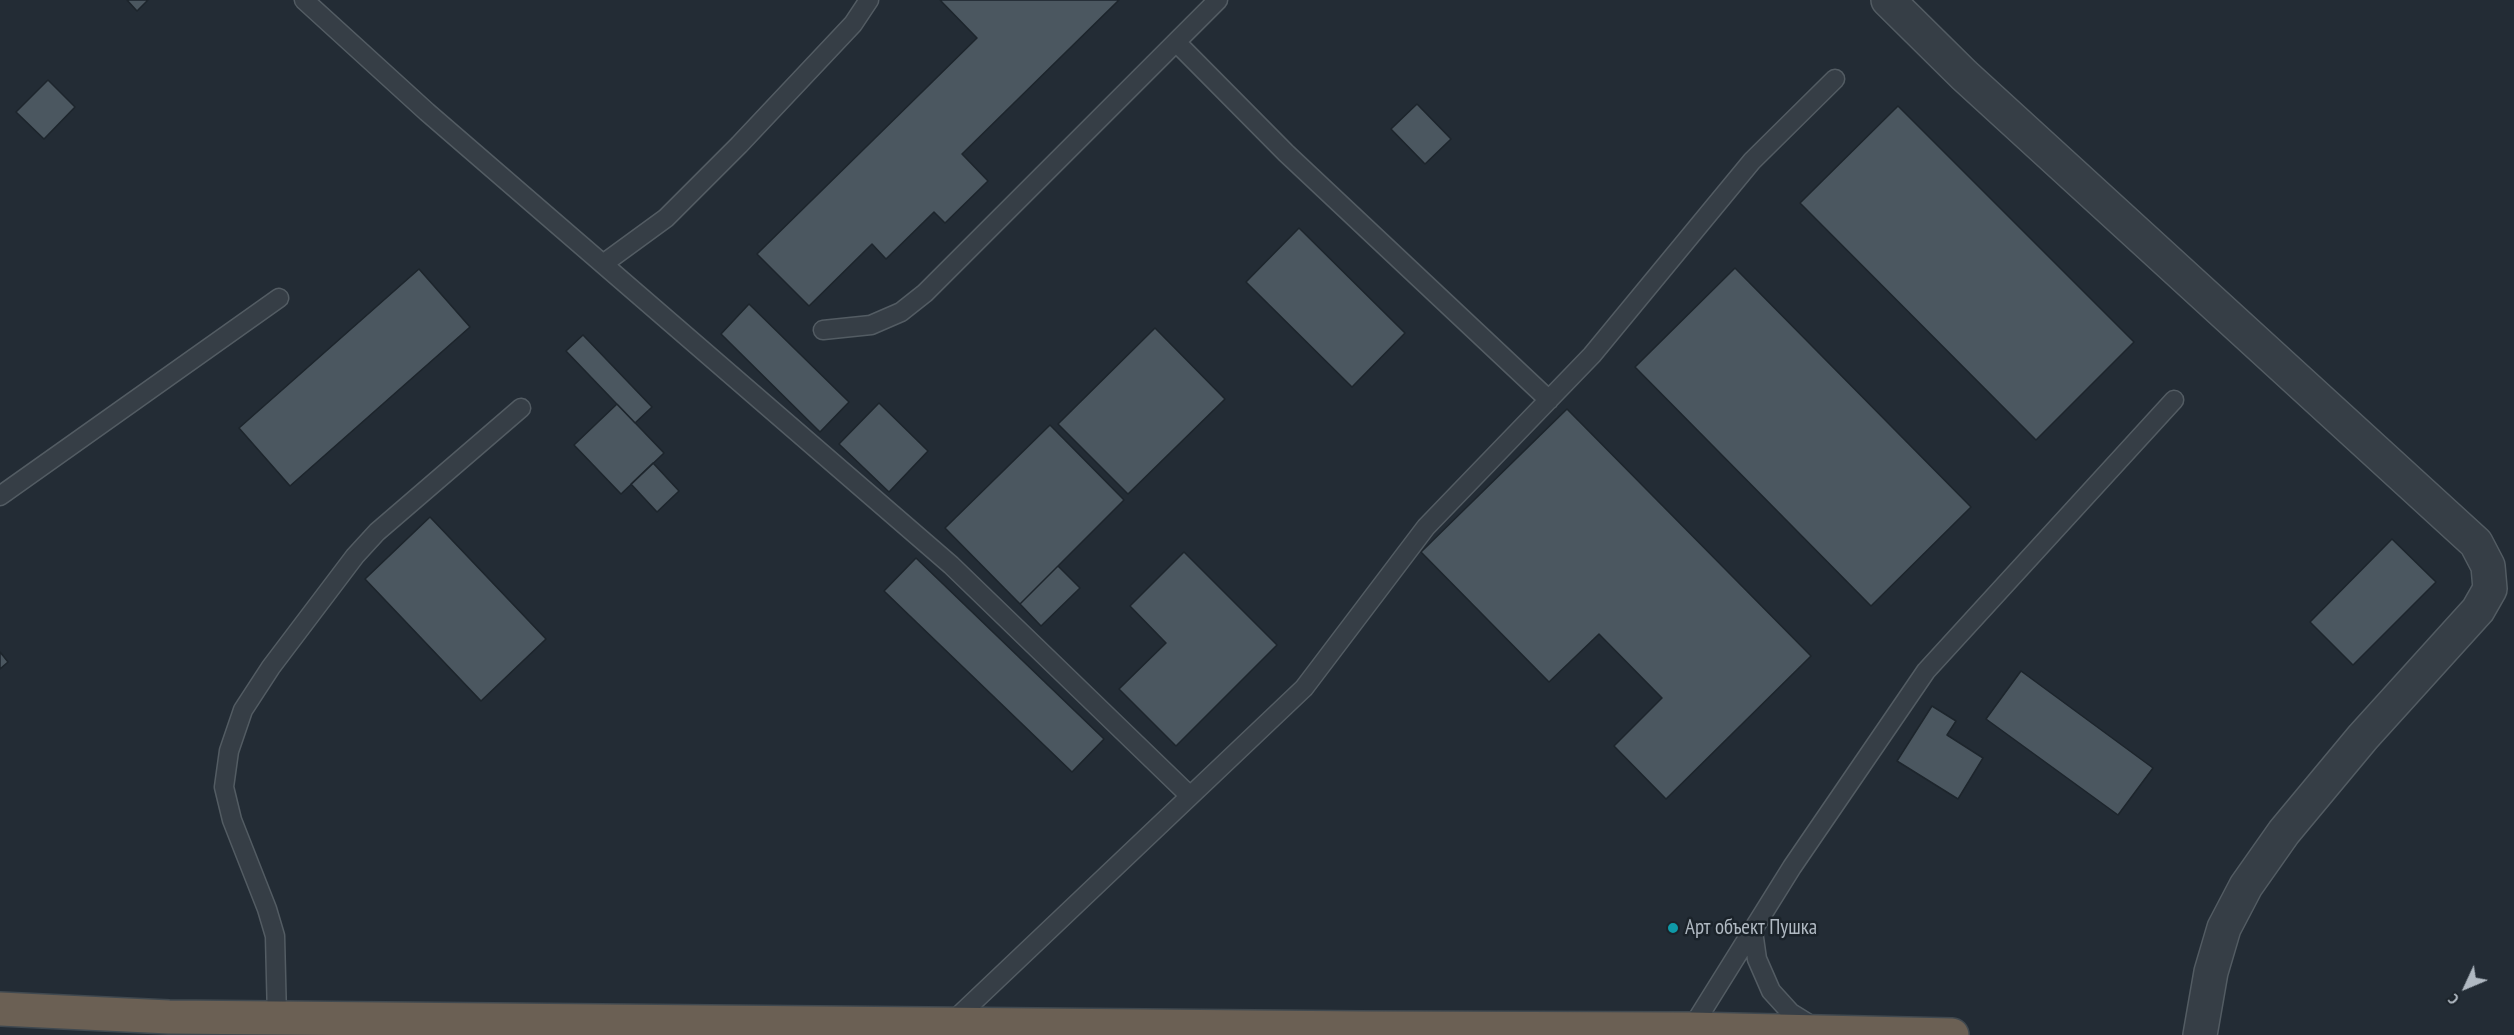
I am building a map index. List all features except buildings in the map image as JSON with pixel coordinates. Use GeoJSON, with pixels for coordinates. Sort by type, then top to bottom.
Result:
{"type":"FeatureCollection","features":[{"type":"Feature","properties":{"kind":"highway"},"geometry":{"type":"LineString","coordinates":[[0,1009],[169,1017],[949,1024],[1364,1032],[1691,1029],[1952,1035]]}},
{"type":"Feature","properties":{"kind":"street"},"geometry":{"type":"LineString","coordinates":[[1888,0],[1964,75],[2476,543],[2488,566],[2490,589],[2478,610],[2363,737],[2284,832],[2246,886],[2221,939],[2211,972],[2200,1035]]}},
{"type":"Feature","properties":{"kind":"lane"},"geometry":{"type":"LineString","coordinates":[[304,0],[426,112],[951,566],[1189,795]]}},
{"type":"Feature","properties":{"kind":"lane"},"geometry":{"type":"LineString","coordinates":[[603,264],[666,218],[707,178],[853,24],[869,0]]}},
{"type":"Feature","properties":{"kind":"lane"},"geometry":{"type":"LineString","coordinates":[[823,330],[871,326],[901,312],[925,293],[1218,0]]}},
{"type":"Feature","properties":{"kind":"lane"},"geometry":{"type":"LineString","coordinates":[[1177,43],[1286,153],[1549,400]]}},
{"type":"Feature","properties":{"kind":"lane"},"geometry":{"type":"LineString","coordinates":[[949,1024],[1304,688],[1426,527],[1592,355],[1752,161],[1834,79]]}},
{"type":"Feature","properties":{"kind":"lane"},"geometry":{"type":"LineString","coordinates":[[0,496],[279,297]]}},
{"type":"Feature","properties":{"kind":"lane"},"geometry":{"type":"LineString","coordinates":[[1691,1029],[1792,867],[1926,671],[2174,400]]}},
{"type":"Feature","properties":{"kind":"lane"},"geometry":{"type":"LineString","coordinates":[[278,1018],[275,936],[267,909],[232,820],[224,788],[228,751],[243,710],[271,667],[355,556],[377,532],[521,408]]}},
{"type":"Feature","properties":{"kind":"lane"},"geometry":{"type":"LineString","coordinates":[[1753,931],[1757,959],[1771,991],[1800,1020],[1830,1032]]}},
{"type":"Feature","properties":{"kind":"place","name":"Арт объект Пушка"},"geometry":{"type":"Point","coordinates":[1673,928]}}]}
